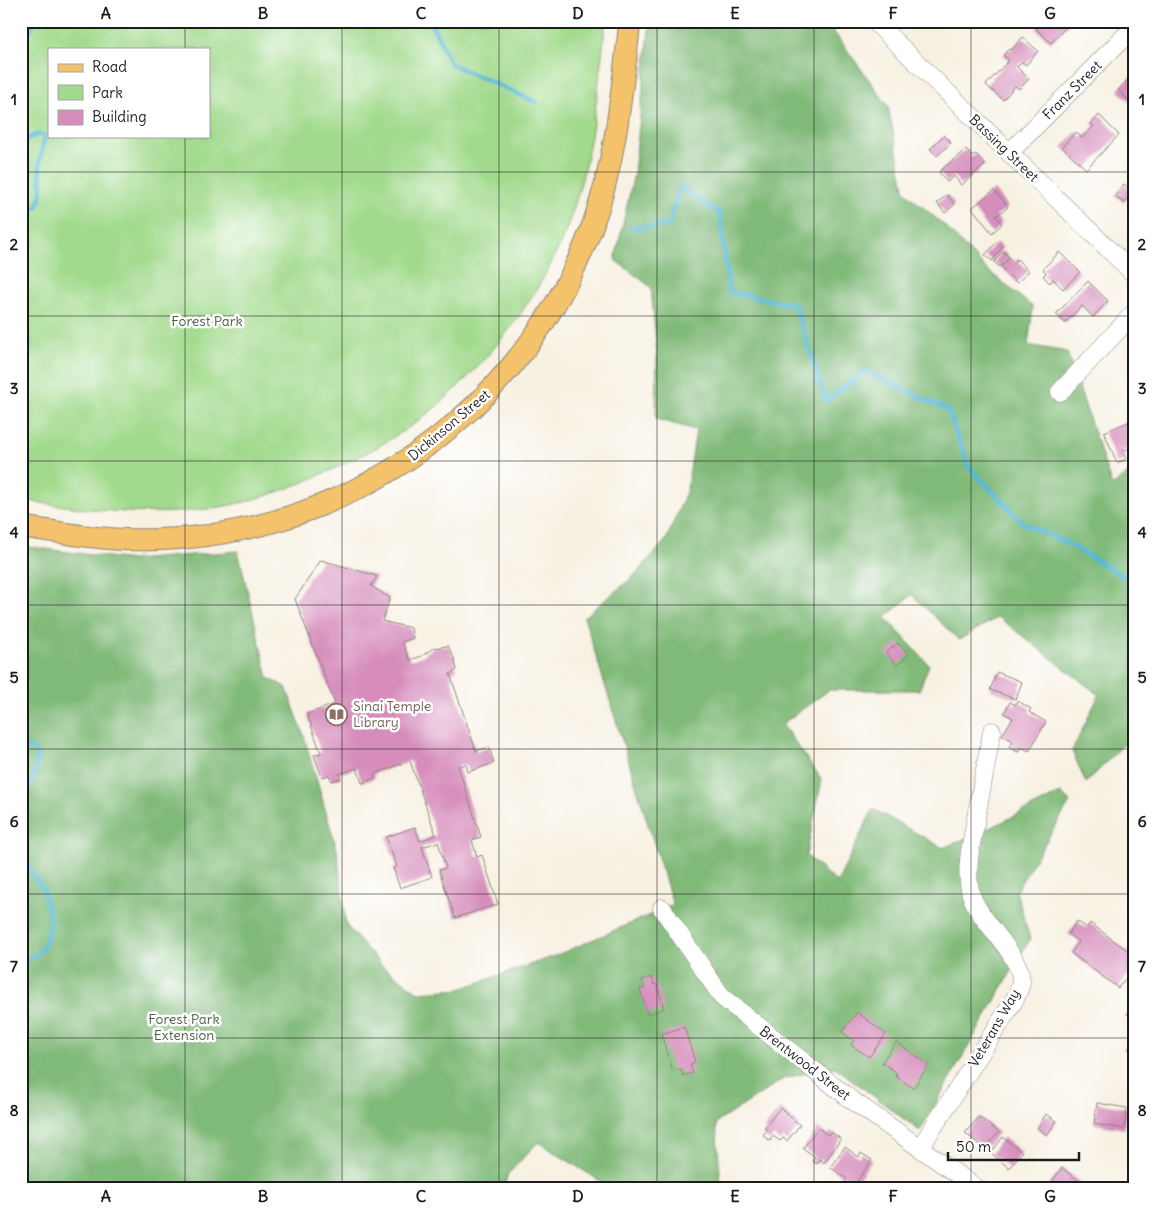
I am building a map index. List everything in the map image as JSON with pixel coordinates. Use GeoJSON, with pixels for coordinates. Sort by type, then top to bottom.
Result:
{"type":"FeatureCollection","features":[{"type":"Feature","properties":{"kind":"main road","name":"Dickinson Street"},"geometry":{"type":"LineString","coordinates":[[21,526],[104,538],[149,540],[200,536],[248,528],[314,509],[356,490],[406,461],[454,424],[496,385],[525,351],[552,308],[583,251],[594,222],[607,175],[620,104],[630,21]]}},
{"type":"Feature","properties":{"kind":"street","name":"Bassing Street"},"geometry":{"type":"LineString","coordinates":[[874,21],[1135,275]]}},
{"type":"Feature","properties":{"kind":"street","name":"Franz Street"},"geometry":{"type":"LineString","coordinates":[[1009,153],[1135,26]]}},
{"type":"Feature","properties":{"kind":"street"},"geometry":{"type":"LineString","coordinates":[[1060,392],[1135,312]]}},
{"type":"Feature","properties":{"kind":"street","name":"Veterans Way"},"geometry":{"type":"LineString","coordinates":[[920,1148],[1015,1000],[1021,980],[1012,957],[977,908],[971,895],[968,865],[992,731]]}},
{"type":"Feature","properties":{"kind":"street","name":"Brentwood Street"},"geometry":{"type":"LineString","coordinates":[[662,908],[722,997],[849,1098],[978,1189]]}},
{"type":"Feature","properties":{"kind":"green space","name":"Forest Park"},"geometry":{"type":"Polygon","coordinates":[[[21,21],[606,21],[592,128],[582,180],[565,232],[554,257],[526,305],[491,351],[452,392],[411,426],[366,453],[304,482],[267,496],[228,506],[187,511],[145,513],[21,500],[21,21]]]}},
{"type":"Feature","properties":{"kind":"green space","name":"Forest Park Extension"},"geometry":{"type":"Polygon","coordinates":[[[650,21],[833,21],[831,28],[888,106],[905,192],[945,226],[986,269],[1033,307],[1028,345],[1067,352],[1112,486],[1135,468],[1135,752],[1124,744],[1086,783],[1072,751],[1099,695],[998,617],[959,640],[912,595],[885,617],[929,665],[919,690],[829,690],[782,724],[822,780],[806,855],[837,883],[873,809],[943,848],[996,825],[1061,793],[1070,802],[1016,891],[1030,939],[920,1131],[835,1067],[785,1078],[716,1123],[721,1186],[729,1189],[613,1189],[538,1142],[508,1174],[503,1189],[21,1189],[21,546],[132,560],[238,551],[268,678],[286,687],[303,733],[337,850],[346,925],[382,966],[418,992],[460,989],[555,956],[673,905],[584,617],[633,577],[666,540],[687,490],[696,430],[656,419],[657,354],[651,287],[615,260],[634,174],[650,21]]]}},
{"type":"Feature","properties":{"kind":"building"},"geometry":{"type":"Polygon","coordinates":[[[1043,21],[1065,21],[1069,24],[1051,43],[1036,29],[1043,21]]]}},
{"type":"Feature","properties":{"kind":"building"},"geometry":{"type":"Polygon","coordinates":[[[1023,37],[1038,51],[1026,65],[1022,62],[1017,67],[1029,79],[1019,89],[1015,86],[1003,100],[986,85],[1009,60],[1003,55],[1009,49],[1011,50],[1023,37]]]}},
{"type":"Feature","properties":{"kind":"building"},"geometry":{"type":"Polygon","coordinates":[[[1135,72],[1135,101],[1132,104],[1118,90],[1135,72]]]}},
{"type":"Feature","properties":{"kind":"building"},"geometry":{"type":"Polygon","coordinates":[[[1099,115],[1119,135],[1086,169],[1062,147],[1076,132],[1082,138],[1094,126],[1091,124],[1099,115]]]}},
{"type":"Feature","properties":{"kind":"building"},"geometry":{"type":"Polygon","coordinates":[[[944,135],[951,143],[937,156],[930,149],[944,135]]]}},
{"type":"Feature","properties":{"kind":"building"},"geometry":{"type":"Polygon","coordinates":[[[966,149],[972,157],[976,154],[985,165],[961,185],[954,176],[947,182],[939,172],[966,149]]]}},
{"type":"Feature","properties":{"kind":"building"},"geometry":{"type":"Polygon","coordinates":[[[1124,184],[1133,191],[1124,203],[1115,196],[1124,184]]]}},
{"type":"Feature","properties":{"kind":"building"},"geometry":{"type":"Polygon","coordinates":[[[994,190],[1008,207],[996,216],[1002,224],[992,233],[972,208],[994,190]]]}},
{"type":"Feature","properties":{"kind":"building"},"geometry":{"type":"Polygon","coordinates":[[[947,195],[955,204],[945,213],[937,203],[947,195]]]}},
{"type":"Feature","properties":{"kind":"building"},"geometry":{"type":"Polygon","coordinates":[[[997,242],[1003,247],[992,261],[985,255],[997,242]]]}},
{"type":"Feature","properties":{"kind":"building"},"geometry":{"type":"Polygon","coordinates":[[[1003,251],[1009,257],[1000,267],[994,262],[1003,251]]]}},
{"type":"Feature","properties":{"kind":"building"},"geometry":{"type":"Polygon","coordinates":[[[1059,252],[1080,272],[1063,289],[1053,279],[1050,283],[1043,276],[1046,273],[1043,269],[1059,252]]]}},
{"type":"Feature","properties":{"kind":"building"},"geometry":{"type":"Polygon","coordinates":[[[1009,258],[1014,262],[1017,259],[1029,271],[1017,283],[1001,267],[1009,258]]]}},
{"type":"Feature","properties":{"kind":"building"},"geometry":{"type":"Polygon","coordinates":[[[1088,281],[1108,301],[1093,317],[1082,306],[1065,323],[1056,314],[1088,281]]]}},
{"type":"Feature","properties":{"kind":"building"},"geometry":{"type":"Polygon","coordinates":[[[1135,419],[1135,446],[1123,451],[1126,459],[1117,463],[1104,432],[1135,419]]]}},
{"type":"Feature","properties":{"kind":"building"},"geometry":{"type":"Polygon","coordinates":[[[321,560],[377,576],[371,586],[390,598],[382,621],[411,628],[413,638],[402,642],[410,660],[422,656],[433,648],[448,646],[457,670],[450,674],[476,751],[489,747],[494,763],[468,772],[466,764],[458,766],[481,837],[472,840],[477,857],[482,855],[498,904],[455,918],[439,870],[446,868],[438,842],[422,847],[432,877],[400,888],[393,868],[397,867],[386,837],[415,827],[420,841],[436,835],[410,761],[374,774],[375,778],[362,783],[357,768],[339,774],[341,778],[332,781],[329,775],[322,777],[314,755],[321,753],[307,714],[335,704],[295,599],[321,560]]]}},
{"type":"Feature","properties":{"kind":"building"},"geometry":{"type":"Polygon","coordinates":[[[898,643],[909,655],[897,665],[886,653],[898,643]]]}},
{"type":"Feature","properties":{"kind":"building"},"geometry":{"type":"Polygon","coordinates":[[[997,672],[1022,682],[1016,699],[990,690],[997,672]]]}},
{"type":"Feature","properties":{"kind":"building"},"geometry":{"type":"Polygon","coordinates":[[[1018,701],[1031,709],[1029,712],[1046,722],[1029,751],[1021,747],[1018,752],[1009,747],[1013,741],[1002,735],[1013,718],[1004,713],[1010,702],[1015,705],[1018,701]]]}},
{"type":"Feature","properties":{"kind":"building"},"geometry":{"type":"Polygon","coordinates":[[[1077,921],[1087,928],[1090,923],[1135,956],[1134,979],[1128,975],[1118,988],[1071,953],[1079,942],[1068,934],[1077,921]]]}},
{"type":"Feature","properties":{"kind":"building"},"geometry":{"type":"Polygon","coordinates":[[[652,977],[654,985],[657,984],[664,1009],[647,1014],[640,989],[645,988],[642,980],[652,977]]]}},
{"type":"Feature","properties":{"kind":"building"},"geometry":{"type":"Polygon","coordinates":[[[1135,1001],[1135,1018],[1127,1014],[1135,1001]]]}},
{"type":"Feature","properties":{"kind":"building"},"geometry":{"type":"Polygon","coordinates":[[[857,1012],[886,1034],[869,1057],[851,1045],[854,1041],[842,1032],[857,1012]]]}},
{"type":"Feature","properties":{"kind":"building"},"geometry":{"type":"Polygon","coordinates":[[[684,1027],[695,1062],[690,1064],[693,1073],[683,1076],[681,1069],[673,1071],[661,1034],[684,1027]]]}},
{"type":"Feature","properties":{"kind":"building"},"geometry":{"type":"Polygon","coordinates":[[[1135,1040],[1135,1054],[1128,1049],[1135,1040]]]}},
{"type":"Feature","properties":{"kind":"building"},"geometry":{"type":"Polygon","coordinates":[[[896,1042],[929,1065],[913,1088],[895,1076],[897,1073],[882,1062],[896,1042]]]}},
{"type":"Feature","properties":{"kind":"building"},"geometry":{"type":"Polygon","coordinates":[[[1097,1103],[1127,1108],[1124,1129],[1094,1124],[1097,1103]]]}},
{"type":"Feature","properties":{"kind":"building"},"geometry":{"type":"Polygon","coordinates":[[[780,1108],[800,1125],[787,1141],[783,1138],[780,1141],[773,1136],[770,1141],[763,1135],[767,1130],[764,1128],[780,1108]]]}},
{"type":"Feature","properties":{"kind":"building"},"geometry":{"type":"Polygon","coordinates":[[[1046,1114],[1057,1121],[1047,1135],[1037,1128],[1046,1114]]]}},
{"type":"Feature","properties":{"kind":"building"},"geometry":{"type":"Polygon","coordinates":[[[979,1117],[999,1132],[985,1149],[965,1133],[979,1117]]]}},
{"type":"Feature","properties":{"kind":"building"},"geometry":{"type":"Polygon","coordinates":[[[818,1128],[828,1135],[831,1132],[841,1139],[824,1163],[820,1159],[817,1164],[812,1161],[815,1157],[803,1148],[818,1128]]]}},
{"type":"Feature","properties":{"kind":"building"},"geometry":{"type":"Polygon","coordinates":[[[1135,1131],[1135,1156],[1129,1154],[1135,1131]]]}},
{"type":"Feature","properties":{"kind":"building"},"geometry":{"type":"Polygon","coordinates":[[[1003,1137],[1022,1152],[1009,1168],[991,1153],[1003,1137]]]}},
{"type":"Feature","properties":{"kind":"building"},"geometry":{"type":"Polygon","coordinates":[[[845,1147],[859,1157],[861,1153],[872,1160],[855,1184],[853,1183],[850,1187],[844,1183],[847,1179],[830,1167],[845,1147]]]}},
{"type":"Feature","properties":{"kind":"building"},"geometry":{"type":"Polygon","coordinates":[[[1062,1168],[1086,1186],[1084,1189],[1054,1189],[1049,1185],[1062,1168]]]}},
{"type":"Feature","properties":{"kind":"waterway"},"geometry":{"type":"LineString","coordinates":[[21,37],[30,30],[35,21]]}},
{"type":"Feature","properties":{"kind":"waterway"},"geometry":{"type":"LineString","coordinates":[[430,21],[451,64],[536,102]]}},
{"type":"Feature","properties":{"kind":"waterway"},"geometry":{"type":"LineString","coordinates":[[21,142],[38,134],[44,136],[40,161],[42,190],[40,201],[37,207],[30,209],[24,206],[21,208]]}},
{"type":"Feature","properties":{"kind":"waterway"},"geometry":{"type":"LineString","coordinates":[[630,228],[669,225],[680,187],[720,214],[729,292],[795,305],[826,401],[865,371],[948,410],[968,466],[1023,523],[1067,543],[1135,583]]}},
{"type":"Feature","properties":{"kind":"waterway"},"geometry":{"type":"LineString","coordinates":[[21,325],[29,341],[29,350],[21,366]]}},
{"type":"Feature","properties":{"kind":"waterway"},"geometry":{"type":"LineString","coordinates":[[21,746],[30,748],[35,753],[37,760],[33,778],[21,801]]}},
{"type":"Feature","properties":{"kind":"waterway"},"geometry":{"type":"LineString","coordinates":[[21,846],[32,873],[43,890],[50,918],[43,947],[37,954],[21,963]]}},
{"type":"Feature","properties":{"kind":"waterway"},"geometry":{"type":"LineString","coordinates":[[21,1057],[24,1067],[21,1077]]}},
{"type":"Feature","properties":{"kind":"waterway"},"geometry":{"type":"LineString","coordinates":[[21,1167],[21,1174]]}},
{"type":"Feature","properties":{"kind":"place","name":"Sinai Temple Library"},"geometry":{"type":"Point","coordinates":[337,714]}}]}
